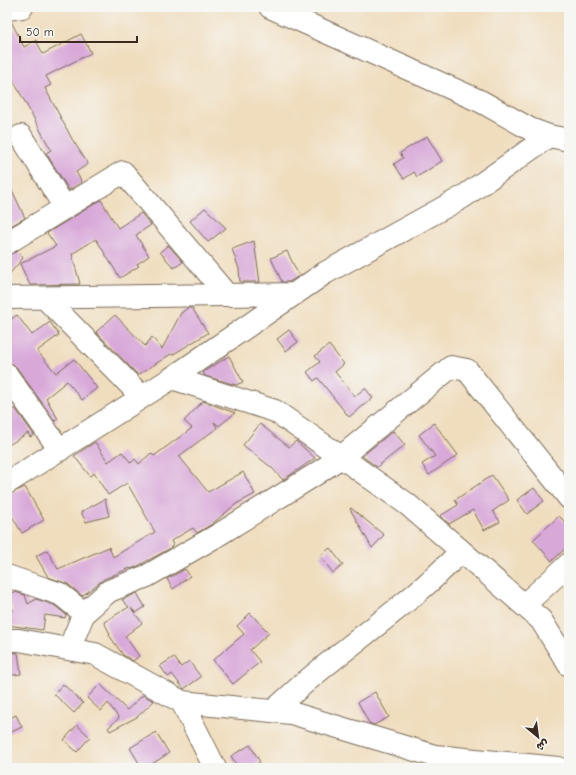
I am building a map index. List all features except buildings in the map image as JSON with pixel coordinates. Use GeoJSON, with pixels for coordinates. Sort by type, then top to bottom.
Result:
{"type":"FeatureCollection","features":[{"type":"Feature","properties":{"kind":"street"},"geometry":{"type":"LineString","coordinates":[[7,9],[22,7]]}},
{"type":"Feature","properties":{"kind":"street"},"geometry":{"type":"LineString","coordinates":[[270,7],[482,102],[530,129],[559,138]]}},
{"type":"Feature","properties":{"kind":"street"},"geometry":{"type":"LineString","coordinates":[[21,136],[65,208]]}},
{"type":"Feature","properties":{"kind":"street"},"geometry":{"type":"LineString","coordinates":[[7,483],[172,378],[326,273],[464,197],[559,138]]}},
{"type":"Feature","properties":{"kind":"street"},"geometry":{"type":"LineString","coordinates":[[7,243],[123,172],[227,295]]}},
{"type":"Feature","properties":{"kind":"street"},"geometry":{"type":"LineString","coordinates":[[7,298],[295,294]]}},
{"type":"Feature","properties":{"kind":"street"},"geometry":{"type":"LineString","coordinates":[[45,298],[142,397]]}},
{"type":"Feature","properties":{"kind":"street"},"geometry":{"type":"LineString","coordinates":[[69,649],[84,613],[109,591],[147,576],[218,535],[316,474],[341,456],[451,366],[467,370],[569,498]]}},
{"type":"Feature","properties":{"kind":"street"},"geometry":{"type":"LineString","coordinates":[[7,375],[60,450]]}},
{"type":"Feature","properties":{"kind":"street"},"geometry":{"type":"LineString","coordinates":[[172,378],[275,411],[341,456],[407,504],[541,620],[569,665]]}},
{"type":"Feature","properties":{"kind":"street"},"geometry":{"type":"LineString","coordinates":[[273,711],[314,674],[386,619],[445,568],[461,551]]}},
{"type":"Feature","properties":{"kind":"street"},"geometry":{"type":"LineString","coordinates":[[524,605],[569,564]]}},
{"type":"Feature","properties":{"kind":"street"},"geometry":{"type":"LineString","coordinates":[[7,576],[60,594],[84,613]]}},
{"type":"Feature","properties":{"kind":"street"},"geometry":{"type":"LineString","coordinates":[[7,640],[18,640],[95,654],[182,702],[291,713],[439,762],[558,768]]}},
{"type":"Feature","properties":{"kind":"street"},"geometry":{"type":"LineString","coordinates":[[182,702],[215,768]]}}]}
